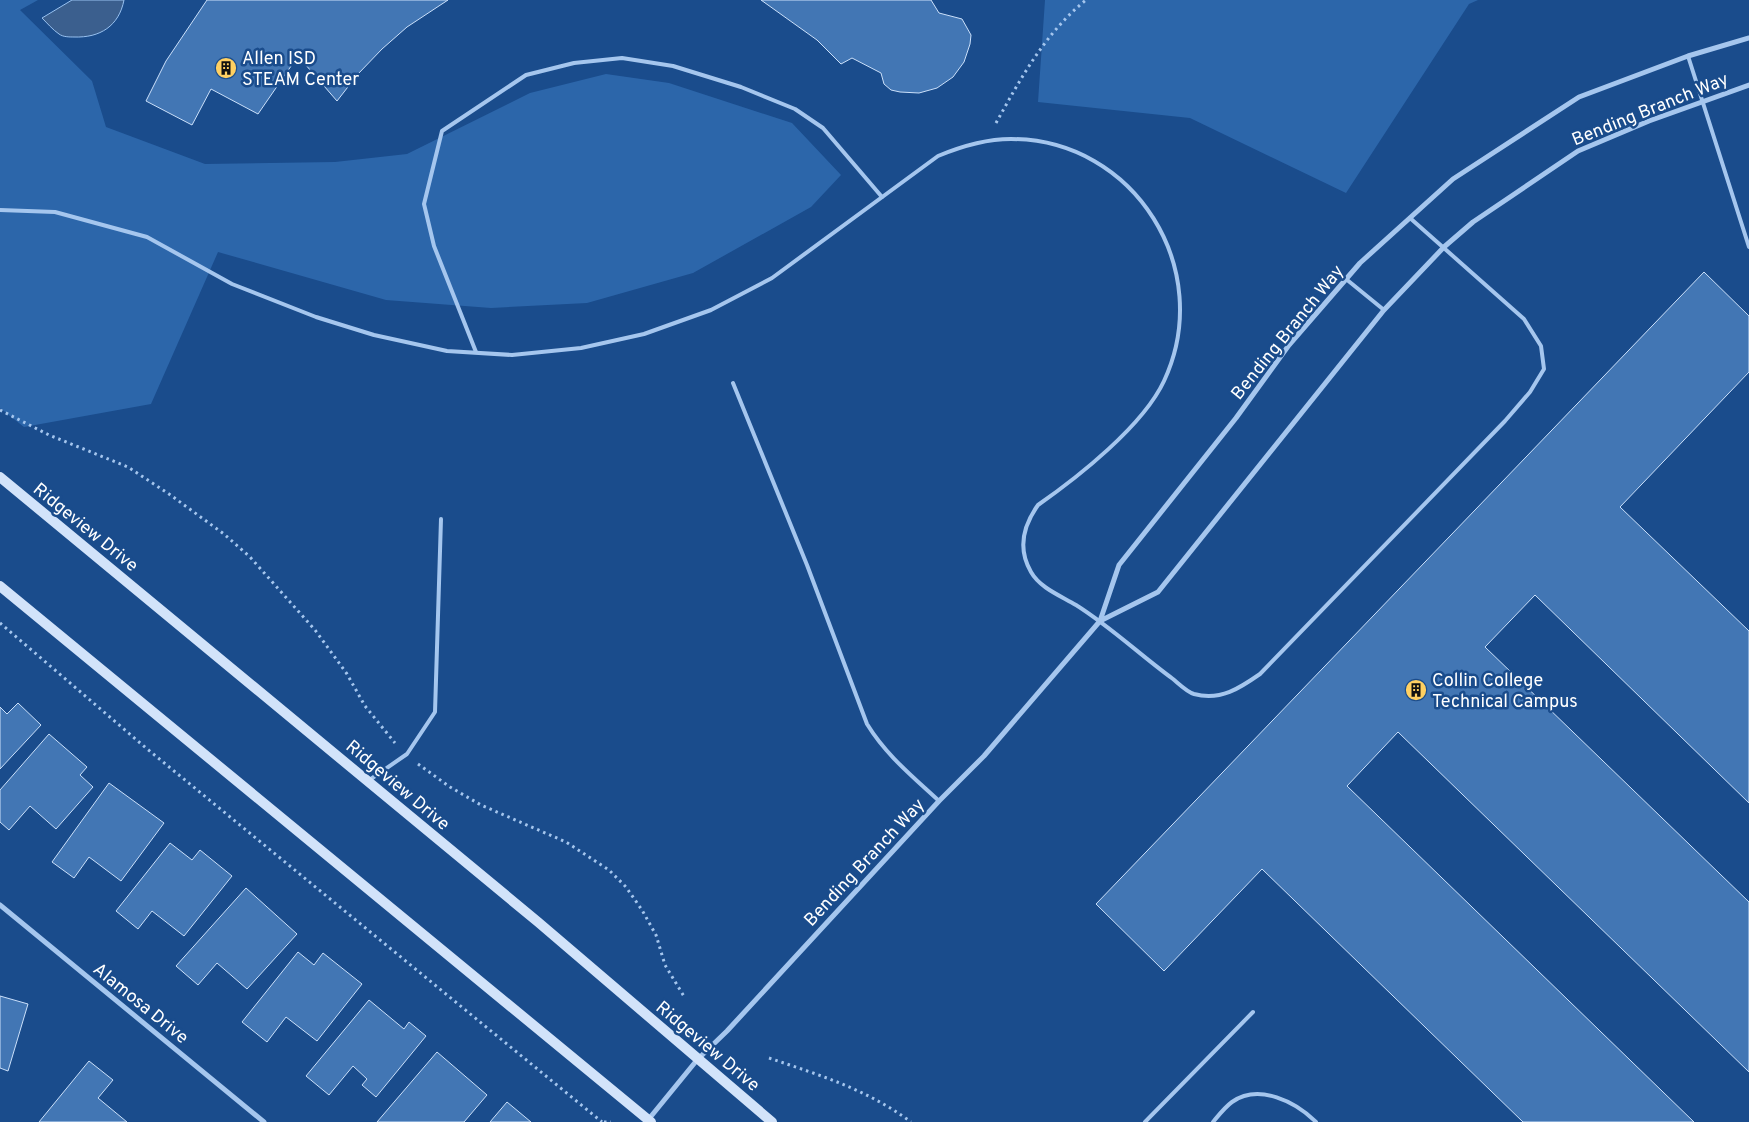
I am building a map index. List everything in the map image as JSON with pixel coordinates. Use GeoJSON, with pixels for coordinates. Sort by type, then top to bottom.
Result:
{"type":"FeatureCollection","features":[{"type":"Feature","properties":{"kind":"main road","name":"Ridgeview Drive"},"geometry":{"type":"LineString","coordinates":[[0,477],[538,922],[697,1060],[772,1122]]}},
{"type":"Feature","properties":{"kind":"main road"},"geometry":{"type":"LineString","coordinates":[[0,586],[649,1121]]}},
{"type":"Feature","properties":{"kind":"street","name":"Bending Branch Way"},"geometry":{"type":"LineString","coordinates":[[649,1121],[697,1060],[727,1031],[939,801],[984,756],[1100,620],[1120,565],[1230,426],[1289,345],[1360,263],[1453,179],[1579,97],[1688,56],[1749,38]]}},
{"type":"Feature","properties":{"kind":"street","name":"Bending Branch Way"},"geometry":{"type":"LineString","coordinates":[[1100,620],[1158,592],[1384,310],[1444,247],[1473,222],[1578,151],[1749,85]]}},
{"type":"Feature","properties":{"kind":"street","name":"Alamosa Drive"},"geometry":{"type":"LineString","coordinates":[[0,905],[264,1122]]}},
{"type":"Feature","properties":{"kind":"lane"},"geometry":{"type":"LineString","coordinates":[[1688,56],[1701,102],[1749,247]]}},
{"type":"Feature","properties":{"kind":"lane"},"geometry":{"type":"LineString","coordinates":[[476,352],[434,246],[424,204],[442,131],[526,75],[574,63],[622,58],[673,66],[741,86],[795,109],[823,128],[882,197]]}},
{"type":"Feature","properties":{"kind":"lane"},"geometry":{"type":"LineString","coordinates":[[0,210],[55,212],[148,237],[232,284],[316,317],[374,335],[447,351],[512,354],[582,348],[644,334],[711,310],[772,278],[938,156],[962,146],[986,141],[1011,139],[1052,144],[1084,155],[1106,168],[1142,202],[1158,224],[1170,249],[1177,275],[1180,303],[1179,330],[1167,374],[1150,406],[1131,428],[1038,505],[1028,520],[1022,538],[1024,556],[1032,573],[1044,587],[1100,620],[1193,694],[1216,696],[1237,690],[1260,674],[1505,421],[1530,392],[1544,370],[1541,346],[1524,319],[1410,218]]}},
{"type":"Feature","properties":{"kind":"lane"},"geometry":{"type":"LineString","coordinates":[[1346,279],[1384,310]]}},
{"type":"Feature","properties":{"kind":"lane"},"geometry":{"type":"LineString","coordinates":[[733,383],[807,566],[867,724],[892,759],[939,801]]}},
{"type":"Feature","properties":{"kind":"lane"},"geometry":{"type":"LineString","coordinates":[[368,781],[407,754],[435,712],[441,518]]}},
{"type":"Feature","properties":{"kind":"lane"},"geometry":{"type":"LineString","coordinates":[[1145,1122],[1253,1012]]}},
{"type":"Feature","properties":{"kind":"lane"},"geometry":{"type":"LineString","coordinates":[[1212,1122],[1232,1102],[1249,1096],[1268,1095],[1287,1100],[1316,1122]]}},
{"type":"Feature","properties":{"kind":"path"},"geometry":{"type":"LineString","coordinates":[[986,141],[1033,56],[1073,10],[1086,0]]}},
{"type":"Feature","properties":{"kind":"path"},"geometry":{"type":"LineString","coordinates":[[0,410],[49,435],[128,467],[224,534],[250,557],[315,630],[347,674],[365,706],[389,736],[407,754],[450,787],[481,805],[566,842],[609,870],[626,888],[642,910],[656,935],[665,965],[684,998]]}},
{"type":"Feature","properties":{"kind":"path"},"geometry":{"type":"LineString","coordinates":[[0,623],[146,748],[603,1122],[610,1122]]}},
{"type":"Feature","properties":{"kind":"path"},"geometry":{"type":"LineString","coordinates":[[769,1058],[844,1083],[884,1102],[911,1122]]}},
{"type":"Feature","properties":{"kind":"shaded area"},"geometry":{"type":"Polygon","coordinates":[[[0,0],[38,0],[20,10],[92,81],[106,127],[205,164],[335,162],[407,154],[530,93],[606,74],[669,83],[792,123],[841,175],[811,207],[693,273],[587,303],[491,308],[386,300],[218,252],[151,404],[24,427],[0,408],[0,0]]]}},
{"type":"Feature","properties":{"kind":"shaded area"},"geometry":{"type":"Polygon","coordinates":[[[72,0],[124,0],[118,17],[107,29],[100,33],[83,37],[70,37],[61,35],[42,18],[72,0]]]}},
{"type":"Feature","properties":{"kind":"shaded area"},"geometry":{"type":"Polygon","coordinates":[[[1045,0],[1478,0],[1469,4],[1346,193],[1190,118],[1038,102],[1045,0]]]}},
{"type":"Feature","properties":{"kind":"building","name":"Allen ISD STEAM Center"},"geometry":{"type":"Polygon","coordinates":[[[207,0],[448,0],[407,27],[382,49],[358,74],[337,101],[298,56],[258,114],[211,89],[192,125],[146,101],[166,61],[207,0]]]}},
{"type":"Feature","properties":{"kind":"building"},"geometry":{"type":"Polygon","coordinates":[[[761,0],[931,0],[939,13],[962,19],[971,35],[970,44],[964,62],[953,77],[937,88],[919,93],[900,92],[891,90],[884,84],[881,73],[852,58],[841,64],[817,40],[761,0]]]}},
{"type":"Feature","properties":{"kind":"building","name":"Collin College Technical Campus"},"geometry":{"type":"Polygon","coordinates":[[[1704,272],[1749,316],[1749,372],[1620,507],[1749,631],[1749,803],[1535,595],[1485,647],[1749,902],[1749,1072],[1398,732],[1347,786],[1694,1122],[1523,1122],[1262,869],[1164,971],[1096,904],[1704,272]]]}},
{"type":"Feature","properties":{"kind":"building"},"geometry":{"type":"Polygon","coordinates":[[[18,703],[41,725],[0,769],[0,707],[7,714],[18,703]]]}},
{"type":"Feature","properties":{"kind":"building"},"geometry":{"type":"Polygon","coordinates":[[[49,734],[87,767],[80,775],[93,787],[56,829],[30,806],[9,830],[0,822],[0,790],[49,734]]]}},
{"type":"Feature","properties":{"kind":"building"},"geometry":{"type":"Polygon","coordinates":[[[109,783],[164,823],[121,881],[89,857],[74,878],[52,862],[109,783]]]}},
{"type":"Feature","properties":{"kind":"building"},"geometry":{"type":"Polygon","coordinates":[[[170,843],[192,860],[200,850],[232,876],[184,936],[152,911],[138,929],[116,911],[170,843]]]}},
{"type":"Feature","properties":{"kind":"building"},"geometry":{"type":"Polygon","coordinates":[[[246,888],[297,934],[247,989],[217,963],[198,985],[176,966],[246,888]]]}},
{"type":"Feature","properties":{"kind":"building"},"geometry":{"type":"Polygon","coordinates":[[[298,952],[314,965],[323,953],[362,984],[317,1041],[286,1017],[267,1042],[242,1022],[298,952]]]}},
{"type":"Feature","properties":{"kind":"building"},"geometry":{"type":"Polygon","coordinates":[[[0,996],[28,1004],[8,1071],[0,1068],[0,996]]]}},
{"type":"Feature","properties":{"kind":"building"},"geometry":{"type":"Polygon","coordinates":[[[369,1000],[404,1029],[409,1022],[426,1036],[376,1097],[362,1085],[367,1079],[353,1066],[329,1095],[306,1076],[369,1000]]]}},
{"type":"Feature","properties":{"kind":"building"},"geometry":{"type":"Polygon","coordinates":[[[437,1052],[487,1095],[464,1122],[377,1122],[437,1052]]]}},
{"type":"Feature","properties":{"kind":"building"},"geometry":{"type":"Polygon","coordinates":[[[89,1061],[113,1080],[98,1098],[127,1122],[39,1122],[89,1061]]]}},
{"type":"Feature","properties":{"kind":"building"},"geometry":{"type":"Polygon","coordinates":[[[507,1102],[531,1122],[490,1122],[507,1102]]]}},
{"type":"Feature","properties":{"kind":"place","name":"Allen ISD STEAM Center"},"geometry":{"type":"Point","coordinates":[226,68]}},
{"type":"Feature","properties":{"kind":"place","name":"Collin College Technical Campus"},"geometry":{"type":"Point","coordinates":[1416,690]}}]}
